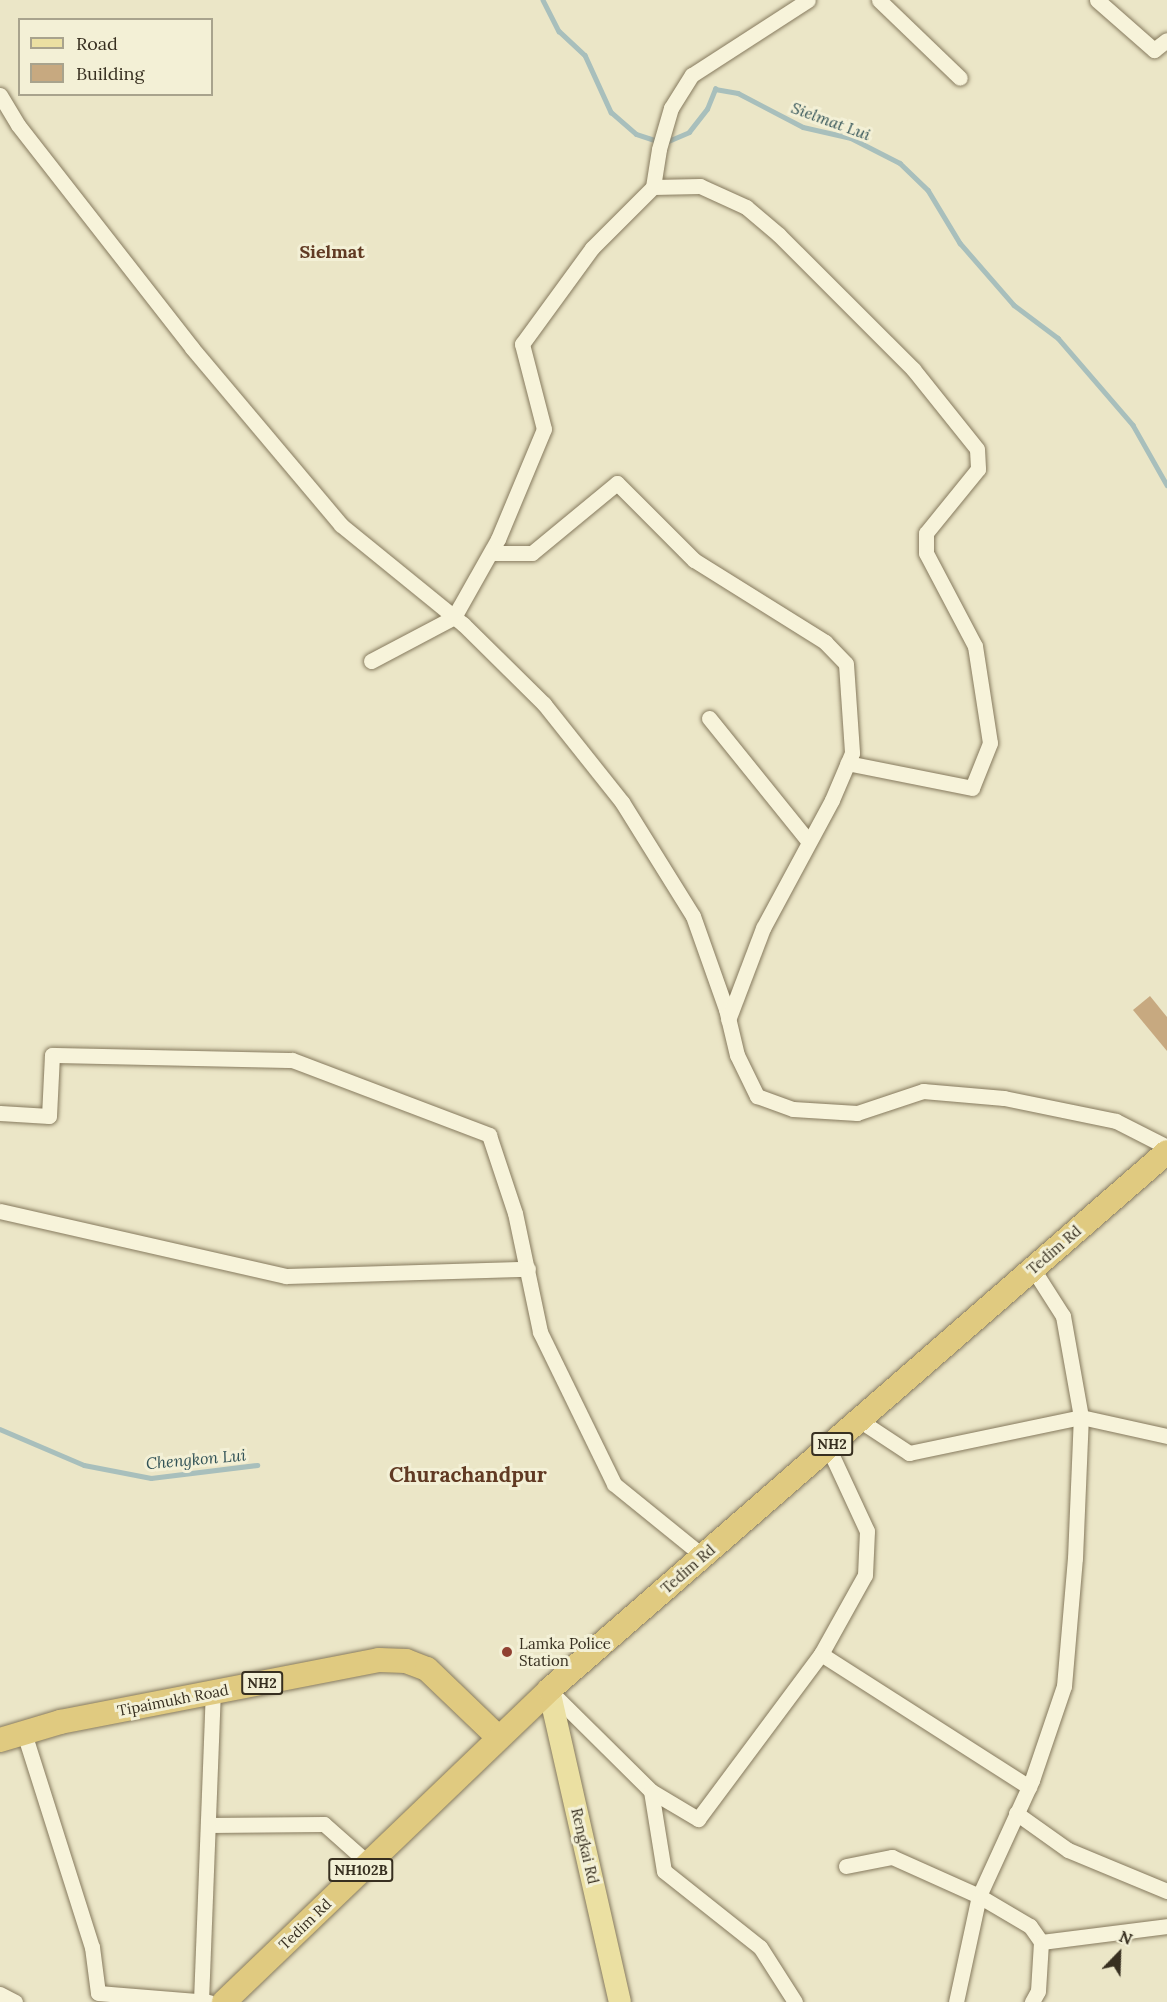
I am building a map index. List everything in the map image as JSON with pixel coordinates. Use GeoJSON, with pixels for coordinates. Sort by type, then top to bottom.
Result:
{"type":"FeatureCollection","features":[{"type":"Feature","properties":{"kind":"highway","name":"Tedim Rd"},"geometry":{"type":"LineString","coordinates":[[212,2002],[368,1863],[549,1690],[1167,1152]]}},
{"type":"Feature","properties":{"kind":"highway","name":"Tipaimukh Road"},"geometry":{"type":"LineString","coordinates":[[0,1740],[60,1722],[379,1660],[406,1661],[427,1669],[498,1737]]}},
{"type":"Feature","properties":{"kind":"main road","name":"Rengkai Rd"},"geometry":{"type":"LineString","coordinates":[[549,1690],[620,2002]]}},
{"type":"Feature","properties":{"kind":"street"},"geometry":{"type":"LineString","coordinates":[[371,661],[454,616],[491,553],[544,429],[522,344],[592,248],[653,187],[663,134],[671,108],[692,75],[808,0]]}},
{"type":"Feature","properties":{"kind":"street"},"geometry":{"type":"LineString","coordinates":[[879,0],[960,78]]}},
{"type":"Feature","properties":{"kind":"street"},"geometry":{"type":"LineString","coordinates":[[1097,0],[1154,50],[1167,40]]}},
{"type":"Feature","properties":{"kind":"street"},"geometry":{"type":"LineString","coordinates":[[0,95],[18,125],[192,348],[341,525],[454,616],[544,704],[622,802],[693,916],[728,1020],[737,1055],[757,1096],[793,1109],[857,1113],[923,1091],[1004,1098],[1116,1121],[1167,1147]]}},
{"type":"Feature","properties":{"kind":"street"},"geometry":{"type":"LineString","coordinates":[[653,187],[700,186],[746,207],[779,235],[913,369],[977,449],[978,469],[926,533],[926,553],[975,646],[990,743],[972,788],[848,763]]}},
{"type":"Feature","properties":{"kind":"street"},"geometry":{"type":"LineString","coordinates":[[491,553],[532,553],[617,483],[694,560],[825,642],[846,664],[852,753],[809,842],[763,928],[728,1020]]}},
{"type":"Feature","properties":{"kind":"street"},"geometry":{"type":"LineString","coordinates":[[709,718],[809,842]]}},
{"type":"Feature","properties":{"kind":"street"},"geometry":{"type":"LineString","coordinates":[[0,1113],[50,1116],[52,1055],[292,1060],[489,1135],[515,1213],[540,1332],[614,1484],[703,1556]]}},
{"type":"Feature","properties":{"kind":"street"},"geometry":{"type":"LineString","coordinates":[[0,1210],[286,1276],[528,1269]]}},
{"type":"Feature","properties":{"kind":"street"},"geometry":{"type":"LineString","coordinates":[[956,2002],[979,1896],[1029,1787],[1064,1686],[1075,1558],[1081,1417],[1063,1316],[1033,1269]]}},
{"type":"Feature","properties":{"kind":"street"},"geometry":{"type":"LineString","coordinates":[[859,1420],[909,1453],[1081,1417],[1167,1436]]}},
{"type":"Feature","properties":{"kind":"street"},"geometry":{"type":"LineString","coordinates":[[549,1690],[651,1791],[698,1819],[821,1654],[865,1575],[867,1532],[828,1447]]}},
{"type":"Feature","properties":{"kind":"street"},"geometry":{"type":"LineString","coordinates":[[821,1654],[1029,1787]]}},
{"type":"Feature","properties":{"kind":"street"},"geometry":{"type":"LineString","coordinates":[[24,1733],[92,1947],[94,1997],[212,2002],[208,1825],[213,1692]]}},
{"type":"Feature","properties":{"kind":"street"},"geometry":{"type":"LineString","coordinates":[[651,1791],[664,1871],[760,1947],[792,2001]]}},
{"type":"Feature","properties":{"kind":"street"},"geometry":{"type":"LineString","coordinates":[[1016,1813],[1068,1850],[1167,1891]]}},
{"type":"Feature","properties":{"kind":"street"},"geometry":{"type":"LineString","coordinates":[[208,1825],[324,1824],[368,1863]]}},
{"type":"Feature","properties":{"kind":"street"},"geometry":{"type":"LineString","coordinates":[[846,1866],[892,1857],[979,1896],[1030,1926],[1041,1942],[1038,1990],[1032,2002]]}},
{"type":"Feature","properties":{"kind":"street"},"geometry":{"type":"LineString","coordinates":[[1041,1942],[1167,1926]]}},
{"type":"Feature","properties":{"kind":"street"},"geometry":{"type":"LineString","coordinates":[[0,1994],[15,2002]]}},
{"type":"Feature","properties":{"kind":"building"},"geometry":{"type":"Polygon","coordinates":[[[1150,996],[1167,1017],[1167,1051],[1133,1010],[1150,996]]]}},
{"type":"Feature","properties":{"kind":"waterway","name":"Sielmat Lui"},"geometry":{"type":"LineString","coordinates":[[543,0],[559,31],[585,55],[611,112],[636,134],[658,141]]}},
{"type":"Feature","properties":{"kind":"waterway","name":"Sielmat Lui"},"geometry":{"type":"LineString","coordinates":[[666,142],[689,132],[707,109],[715,89],[738,93],[803,127],[851,138],[900,163],[928,190],[960,243],[1014,305],[1058,338],[1133,425],[1167,485]]}},
{"type":"Feature","properties":{"kind":"waterway","name":"Chengkon Lui"},"geometry":{"type":"LineString","coordinates":[[0,1429],[84,1465],[151,1478],[257,1465]]}},
{"type":"Feature","properties":{"kind":"place","name":"Lamka Police Station"},"geometry":{"type":"Point","coordinates":[507,1652]}},
{"type":"Feature","properties":{"kind":"district","name":"Sielmat"},"geometry":{"type":"Point","coordinates":[332,252]}},
{"type":"Feature","properties":{"kind":"district","name":"Churachandpur"},"geometry":{"type":"Point","coordinates":[468,1475]}}]}
